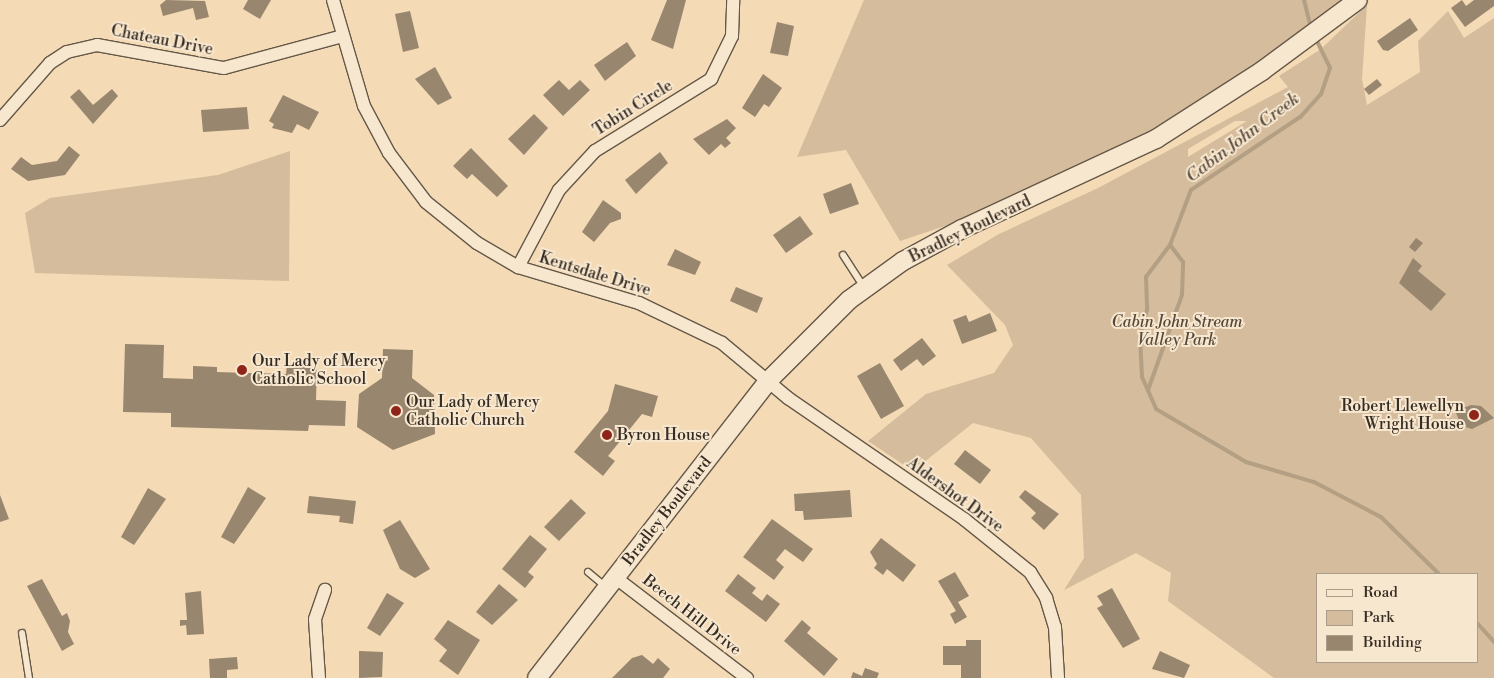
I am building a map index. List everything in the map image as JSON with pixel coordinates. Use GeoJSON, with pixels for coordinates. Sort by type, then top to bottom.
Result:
{"type":"FeatureCollection","features":[{"type":"Feature","properties":{"kind":"main road","name":"Bradley Boulevard"},"geometry":{"type":"LineString","coordinates":[[536,678],[769,380],[796,350],[865,288],[903,261],[962,229],[1156,139],[1262,71],[1358,0]]}},
{"type":"Feature","properties":{"kind":"street","name":"Kentsdale Drive"},"geometry":{"type":"LineString","coordinates":[[333,0],[364,106],[408,180],[450,223],[518,267],[670,315],[722,343],[769,380]]}},
{"type":"Feature","properties":{"kind":"street","name":"Tobin Circle"},"geometry":{"type":"LineString","coordinates":[[518,267],[558,190],[595,151],[711,79],[732,36],[733,0]]}},
{"type":"Feature","properties":{"kind":"street","name":"Chateau Drive"},"geometry":{"type":"LineString","coordinates":[[0,120],[50,63],[90,46],[127,49],[224,68],[343,36]]}},
{"type":"Feature","properties":{"kind":"street","name":"Aldershot Drive"},"geometry":{"type":"LineString","coordinates":[[769,380],[788,398],[964,518],[1030,572],[1046,598],[1055,627],[1058,678]]}},
{"type":"Feature","properties":{"kind":"street","name":"Beech Hill Drive"},"geometry":{"type":"LineString","coordinates":[[612,583],[747,678]]}},
{"type":"Feature","properties":{"kind":"street"},"geometry":{"type":"LineString","coordinates":[[319,678],[316,619],[325,590]]}},
{"type":"Feature","properties":{"kind":"lane"},"geometry":{"type":"LineString","coordinates":[[843,255],[865,288]]}},
{"type":"Feature","properties":{"kind":"lane"},"geometry":{"type":"LineString","coordinates":[[588,572],[612,583]]}},
{"type":"Feature","properties":{"kind":"lane"},"geometry":{"type":"LineString","coordinates":[[22,633],[29,678]]}},
{"type":"Feature","properties":{"kind":"green space"},"geometry":{"type":"Polygon","coordinates":[[[864,0],[1355,0],[1262,71],[1038,195],[900,241],[846,150],[797,157],[864,0]]]}},
{"type":"Feature","properties":{"kind":"green space","name":"Cabin John Stream Valley Park"},"geometry":{"type":"Polygon","coordinates":[[[1367,5],[1362,79],[1367,105],[1420,72],[1418,41],[1448,11],[1464,38],[1494,18],[1494,678],[1274,678],[1168,601],[1171,573],[1136,553],[1064,590],[1084,558],[1081,495],[1031,438],[973,423],[913,471],[868,441],[926,394],[994,373],[1013,345],[1005,325],[947,265],[999,234],[1098,188],[1288,87],[1279,76],[1321,49],[1367,5]],[[1235,121],[1188,149],[1188,157],[1247,121],[1235,121]]]}},
{"type":"Feature","properties":{"kind":"green space"},"geometry":{"type":"Polygon","coordinates":[[[290,151],[289,281],[35,273],[25,213],[50,198],[218,175],[290,151]]]}},
{"type":"Feature","properties":{"kind":"building"},"geometry":{"type":"Polygon","coordinates":[[[166,0],[205,1],[209,17],[196,20],[193,8],[163,16],[160,5],[166,0]]]}},
{"type":"Feature","properties":{"kind":"building"},"geometry":{"type":"Polygon","coordinates":[[[248,0],[271,0],[260,19],[243,9],[248,0]]]}},
{"type":"Feature","properties":{"kind":"building"},"geometry":{"type":"Polygon","coordinates":[[[667,0],[686,0],[673,49],[651,40],[667,0]]]}},
{"type":"Feature","properties":{"kind":"building"},"geometry":{"type":"Polygon","coordinates":[[[1462,0],[1466,6],[1474,0],[1494,0],[1494,6],[1465,27],[1451,8],[1462,0]]]}},
{"type":"Feature","properties":{"kind":"building"},"geometry":{"type":"Polygon","coordinates":[[[410,11],[419,48],[403,52],[395,14],[410,11]]]}},
{"type":"Feature","properties":{"kind":"building"},"geometry":{"type":"Polygon","coordinates":[[[1410,18],[1418,30],[1388,51],[1383,50],[1377,41],[1410,18]]]}},
{"type":"Feature","properties":{"kind":"building"},"geometry":{"type":"Polygon","coordinates":[[[777,22],[794,26],[788,56],[770,53],[777,22]]]}},
{"type":"Feature","properties":{"kind":"building"},"geometry":{"type":"Polygon","coordinates":[[[627,42],[636,56],[605,81],[594,65],[627,42]]]}},
{"type":"Feature","properties":{"kind":"building"},"geometry":{"type":"Polygon","coordinates":[[[435,67],[452,98],[438,105],[415,79],[435,67]]]}},
{"type":"Feature","properties":{"kind":"building"},"geometry":{"type":"Polygon","coordinates":[[[763,74],[782,88],[769,107],[764,104],[755,117],[742,108],[763,74]]]}},
{"type":"Feature","properties":{"kind":"building"},"geometry":{"type":"Polygon","coordinates":[[[1377,79],[1382,85],[1369,95],[1364,89],[1377,79]]]}},
{"type":"Feature","properties":{"kind":"building"},"geometry":{"type":"Polygon","coordinates":[[[559,80],[569,90],[580,80],[590,90],[563,116],[543,95],[559,80]]]}},
{"type":"Feature","properties":{"kind":"building"},"geometry":{"type":"Polygon","coordinates":[[[79,89],[93,105],[112,89],[118,96],[93,124],[70,97],[79,89]]]}},
{"type":"Feature","properties":{"kind":"building"},"geometry":{"type":"Polygon","coordinates":[[[283,95],[319,112],[309,130],[297,124],[292,133],[272,128],[274,124],[269,121],[283,95]]]}},
{"type":"Feature","properties":{"kind":"building"},"geometry":{"type":"Polygon","coordinates":[[[247,107],[249,129],[203,132],[201,110],[247,107]]]}},
{"type":"Feature","properties":{"kind":"building"},"geometry":{"type":"Polygon","coordinates":[[[534,114],[548,128],[524,155],[508,139],[534,114]]]}},
{"type":"Feature","properties":{"kind":"building"},"geometry":{"type":"Polygon","coordinates":[[[727,119],[736,128],[726,138],[731,143],[725,148],[721,144],[709,155],[693,139],[727,119]]]}},
{"type":"Feature","properties":{"kind":"building"},"geometry":{"type":"Polygon","coordinates":[[[69,146],[80,155],[65,175],[28,181],[11,169],[21,157],[32,165],[57,161],[69,146]]]}},
{"type":"Feature","properties":{"kind":"building"},"geometry":{"type":"Polygon","coordinates":[[[471,148],[508,186],[497,197],[472,174],[467,179],[453,166],[471,148]]]}},
{"type":"Feature","properties":{"kind":"building"},"geometry":{"type":"Polygon","coordinates":[[[660,152],[668,163],[636,194],[625,180],[660,152]]]}},
{"type":"Feature","properties":{"kind":"building"},"geometry":{"type":"Polygon","coordinates":[[[851,183],[859,204],[830,214],[823,194],[851,183]]]}},
{"type":"Feature","properties":{"kind":"building"},"geometry":{"type":"Polygon","coordinates":[[[603,200],[621,213],[621,219],[610,223],[594,242],[582,232],[603,200]]]}},
{"type":"Feature","properties":{"kind":"building"},"geometry":{"type":"Polygon","coordinates":[[[800,216],[813,234],[786,253],[773,235],[800,216]]]}},
{"type":"Feature","properties":{"kind":"building"},"geometry":{"type":"Polygon","coordinates":[[[1416,238],[1423,243],[1415,252],[1409,247],[1416,238]]]}},
{"type":"Feature","properties":{"kind":"building"},"geometry":{"type":"Polygon","coordinates":[[[675,249],[701,262],[695,275],[667,265],[675,249]]]}},
{"type":"Feature","properties":{"kind":"building"},"geometry":{"type":"Polygon","coordinates":[[[1413,258],[1422,266],[1418,271],[1446,294],[1431,311],[1399,283],[1413,258]]]}},
{"type":"Feature","properties":{"kind":"building"},"geometry":{"type":"Polygon","coordinates":[[[736,287],[763,298],[757,313],[730,301],[736,287]]]}},
{"type":"Feature","properties":{"kind":"building"},"geometry":{"type":"Polygon","coordinates":[[[990,313],[997,331],[962,344],[953,320],[966,315],[969,322],[990,313]]]}},
{"type":"Feature","properties":{"kind":"building"},"geometry":{"type":"Polygon","coordinates":[[[922,338],[936,356],[923,366],[917,359],[901,371],[893,360],[922,338]]]}},
{"type":"Feature","properties":{"kind":"building"},"geometry":{"type":"Polygon","coordinates":[[[125,344],[164,345],[163,378],[193,379],[193,366],[217,367],[217,372],[286,374],[287,364],[317,365],[316,400],[346,401],[345,426],[309,425],[308,431],[171,427],[171,413],[123,412],[125,344]]]}},
{"type":"Feature","properties":{"kind":"building","name":"Our Lady of Mercy Catholic Church"},"geometry":{"type":"Polygon","coordinates":[[[383,349],[413,350],[412,378],[434,395],[435,434],[393,450],[357,427],[359,394],[382,378],[383,349]]]}},
{"type":"Feature","properties":{"kind":"building"},"geometry":{"type":"Polygon","coordinates":[[[880,363],[904,406],[881,419],[857,376],[880,363]]]}},
{"type":"Feature","properties":{"kind":"building","name":"Byron House"},"geometry":{"type":"Polygon","coordinates":[[[615,384],[658,396],[652,417],[642,414],[608,456],[615,461],[603,476],[574,452],[608,411],[615,384]]]}},
{"type":"Feature","properties":{"kind":"building","name":"Robert Llewellyn Wright House"},"geometry":{"type":"Polygon","coordinates":[[[1471,405],[1481,406],[1494,418],[1472,429],[1462,426],[1455,411],[1471,405]]]}},
{"type":"Feature","properties":{"kind":"building"},"geometry":{"type":"Polygon","coordinates":[[[965,450],[991,470],[980,484],[954,464],[965,450]]]}},
{"type":"Feature","properties":{"kind":"building"},"geometry":{"type":"Polygon","coordinates":[[[248,487],[266,498],[234,544],[221,537],[248,487]]]}},
{"type":"Feature","properties":{"kind":"building"},"geometry":{"type":"Polygon","coordinates":[[[148,488],[166,499],[134,545],[121,537],[148,488]]]}},
{"type":"Feature","properties":{"kind":"building"},"geometry":{"type":"Polygon","coordinates":[[[850,490],[852,517],[804,520],[803,511],[795,511],[794,494],[850,490]]]}},
{"type":"Feature","properties":{"kind":"building"},"geometry":{"type":"Polygon","coordinates":[[[1025,490],[1059,514],[1044,530],[1031,518],[1036,513],[1019,497],[1025,490]]]}},
{"type":"Feature","properties":{"kind":"building"},"geometry":{"type":"Polygon","coordinates":[[[0,495],[9,519],[0,522],[0,495]]]}},
{"type":"Feature","properties":{"kind":"building"},"geometry":{"type":"Polygon","coordinates":[[[309,496],[356,501],[353,524],[339,522],[340,516],[307,513],[309,496]]]}},
{"type":"Feature","properties":{"kind":"building"},"geometry":{"type":"Polygon","coordinates":[[[571,499],[586,513],[559,541],[544,527],[571,499]]]}},
{"type":"Feature","properties":{"kind":"building"},"geometry":{"type":"Polygon","coordinates":[[[772,519],[813,549],[803,562],[785,549],[776,560],[784,567],[774,580],[743,557],[772,519]]]}},
{"type":"Feature","properties":{"kind":"building"},"geometry":{"type":"Polygon","coordinates":[[[400,520],[430,569],[415,578],[400,569],[383,530],[400,520]]]}},
{"type":"Feature","properties":{"kind":"building"},"geometry":{"type":"Polygon","coordinates":[[[530,535],[547,549],[528,572],[534,577],[525,588],[502,569],[530,535]]]}},
{"type":"Feature","properties":{"kind":"building"},"geometry":{"type":"Polygon","coordinates":[[[881,538],[916,565],[903,582],[887,569],[883,575],[874,568],[877,564],[870,552],[881,538]]]}},
{"type":"Feature","properties":{"kind":"building"},"geometry":{"type":"Polygon","coordinates":[[[955,572],[969,596],[958,602],[967,617],[955,624],[950,614],[956,611],[938,581],[955,572]]]}},
{"type":"Feature","properties":{"kind":"building"},"geometry":{"type":"Polygon","coordinates":[[[738,574],[756,588],[752,593],[762,601],[767,594],[780,604],[766,622],[725,591],[738,574]]]}},
{"type":"Feature","properties":{"kind":"building"},"geometry":{"type":"Polygon","coordinates":[[[42,579],[62,616],[67,613],[70,621],[68,632],[74,644],[62,651],[27,586],[42,579]]]}},
{"type":"Feature","properties":{"kind":"building"},"geometry":{"type":"Polygon","coordinates":[[[499,584],[518,600],[492,625],[476,612],[499,584]]]}},
{"type":"Feature","properties":{"kind":"building"},"geometry":{"type":"Polygon","coordinates":[[[1112,588],[1140,639],[1123,648],[1097,608],[1103,605],[1097,596],[1112,588]]]}},
{"type":"Feature","properties":{"kind":"building"},"geometry":{"type":"Polygon","coordinates":[[[201,591],[204,634],[187,635],[186,625],[180,626],[180,620],[187,620],[185,593],[201,591]]]}},
{"type":"Feature","properties":{"kind":"building"},"geometry":{"type":"Polygon","coordinates":[[[387,593],[404,603],[380,636],[367,628],[387,593]]]}},
{"type":"Feature","properties":{"kind":"building"},"geometry":{"type":"Polygon","coordinates":[[[448,620],[480,640],[458,675],[439,661],[447,650],[434,639],[448,620]]]}},
{"type":"Feature","properties":{"kind":"building"},"geometry":{"type":"Polygon","coordinates":[[[802,620],[811,628],[807,633],[838,659],[824,676],[784,641],[802,620]]]}},
{"type":"Feature","properties":{"kind":"building"},"geometry":{"type":"Polygon","coordinates":[[[966,640],[981,640],[981,678],[961,678],[961,665],[943,665],[943,646],[966,646],[966,640]]]}},
{"type":"Feature","properties":{"kind":"building"},"geometry":{"type":"Polygon","coordinates":[[[359,651],[383,652],[382,677],[359,678],[359,651]]]}},
{"type":"Feature","properties":{"kind":"building"},"geometry":{"type":"Polygon","coordinates":[[[1160,651],[1190,665],[1184,678],[1152,669],[1160,651]]]}},
{"type":"Feature","properties":{"kind":"building"},"geometry":{"type":"Polygon","coordinates":[[[642,655],[653,664],[658,658],[670,669],[663,678],[612,678],[632,658],[642,655]]]}},
{"type":"Feature","properties":{"kind":"building"},"geometry":{"type":"Polygon","coordinates":[[[237,657],[238,669],[227,670],[227,678],[210,678],[209,659],[237,657]]]}},
{"type":"Feature","properties":{"kind":"building"},"geometry":{"type":"Polygon","coordinates":[[[865,668],[879,673],[877,678],[851,678],[853,672],[862,676],[865,668]]]}},
{"type":"Feature","properties":{"kind":"waterway","name":"Cabin John Creek"},"geometry":{"type":"LineString","coordinates":[[1304,0],[1311,29]]}},
{"type":"Feature","properties":{"kind":"waterway","name":"Cabin John Creek"},"geometry":{"type":"LineString","coordinates":[[1315,37],[1330,68],[1321,94],[1300,117],[1191,190],[1170,245],[1146,277],[1147,310],[1140,337],[1142,377],[1156,409],[1246,462],[1314,482],[1381,517],[1438,573]]}},
{"type":"Feature","properties":{"kind":"waterway","name":"Cabin John Creek"},"geometry":{"type":"LineString","coordinates":[[1148,390],[1182,295],[1183,262],[1170,245]]}},
{"type":"Feature","properties":{"kind":"waterway","name":"Cabin John Creek"},"geometry":{"type":"LineString","coordinates":[[1479,625],[1494,642]]}},
{"type":"Feature","properties":{"kind":"place","name":"Our Lady of Mercy Catholic School"},"geometry":{"type":"Point","coordinates":[242,370]}},
{"type":"Feature","properties":{"kind":"place","name":"Our Lady of Mercy Catholic Church"},"geometry":{"type":"Point","coordinates":[396,411]}},
{"type":"Feature","properties":{"kind":"place","name":"Robert Llewellyn Wright House"},"geometry":{"type":"Point","coordinates":[1474,415]}},
{"type":"Feature","properties":{"kind":"place","name":"Byron House"},"geometry":{"type":"Point","coordinates":[607,435]}}]}
